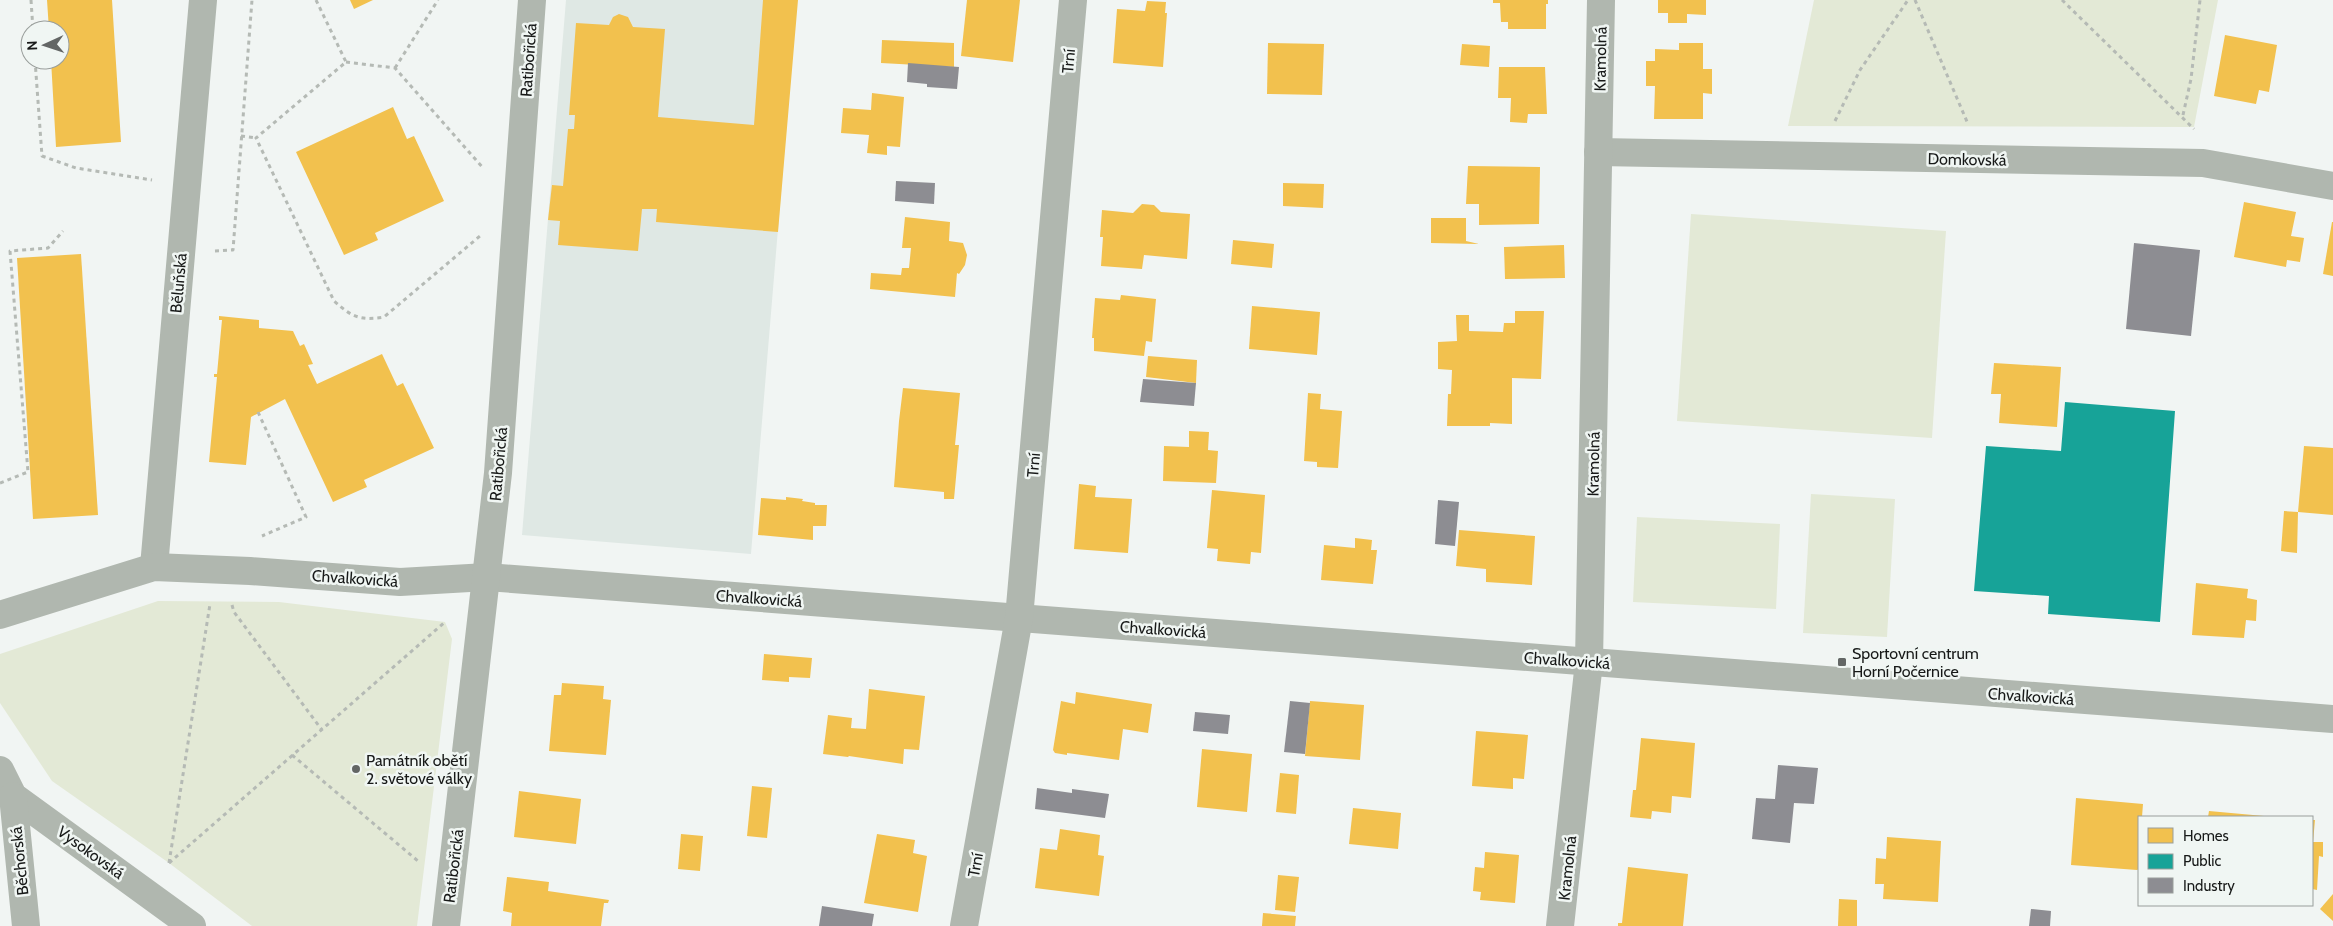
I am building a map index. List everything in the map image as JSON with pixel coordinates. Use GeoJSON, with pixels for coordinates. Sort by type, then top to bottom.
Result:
{"type":"FeatureCollection","features":[{"type":"Feature","properties":{"kind":"street","name":"Běluňská"},"geometry":{"type":"LineString","coordinates":[[154,567],[203,0]]}},
{"type":"Feature","properties":{"kind":"street","name":"Ratibořická"},"geometry":{"type":"LineString","coordinates":[[446,926],[500,449],[532,0]]}},
{"type":"Feature","properties":{"kind":"street","name":"Trní"},"geometry":{"type":"LineString","coordinates":[[964,926],[1019,618],[1073,0]]}},
{"type":"Feature","properties":{"kind":"street","name":"Kramolná"},"geometry":{"type":"LineString","coordinates":[[1560,926],[1589,662],[1600,0]]}},
{"type":"Feature","properties":{"kind":"street","name":"Domkovská"},"geometry":{"type":"LineString","coordinates":[[1598,152],[2203,163],[2333,186]]}},
{"type":"Feature","properties":{"kind":"street","name":"Chvalkovická"},"geometry":{"type":"LineString","coordinates":[[0,615],[154,567],[250,571],[400,582],[487,577],[2333,719]]}},
{"type":"Feature","properties":{"kind":"street","name":"Vysokovská"},"geometry":{"type":"LineString","coordinates":[[0,770],[13,796],[192,926]]}},
{"type":"Feature","properties":{"kind":"street","name":"Běchorská"},"geometry":{"type":"LineString","coordinates":[[13,796],[26,926]]}},
{"type":"Feature","properties":{"kind":"path"},"geometry":{"type":"LineString","coordinates":[[31,0],[32,20]]}},
{"type":"Feature","properties":{"kind":"path"},"geometry":{"type":"LineString","coordinates":[[181,252],[233,250],[252,0]]}},
{"type":"Feature","properties":{"kind":"path"},"geometry":{"type":"LineString","coordinates":[[316,0],[346,62]]}},
{"type":"Feature","properties":{"kind":"path"},"geometry":{"type":"LineString","coordinates":[[395,68],[438,0]]}},
{"type":"Feature","properties":{"kind":"path"},"geometry":{"type":"LineString","coordinates":[[1819,156],[1860,70],[1908,0]]}},
{"type":"Feature","properties":{"kind":"path"},"geometry":{"type":"LineString","coordinates":[[1915,0],[1983,159]]}},
{"type":"Feature","properties":{"kind":"path"},"geometry":{"type":"LineString","coordinates":[[2062,0],[2194,128],[2203,163]]}},
{"type":"Feature","properties":{"kind":"path"},"geometry":{"type":"LineString","coordinates":[[2182,116],[2191,79],[2200,0]]}},
{"type":"Feature","properties":{"kind":"path"},"geometry":{"type":"LineString","coordinates":[[241,136],[256,138],[346,62],[395,68],[517,205],[384,317],[366,320],[349,314],[334,301],[256,138]]}},
{"type":"Feature","properties":{"kind":"path"},"geometry":{"type":"LineString","coordinates":[[36,70],[42,156],[76,168],[156,180]]}},
{"type":"Feature","properties":{"kind":"path"},"geometry":{"type":"LineString","coordinates":[[0,483],[28,472],[10,252],[48,248],[63,231]]}},
{"type":"Feature","properties":{"kind":"path"},"geometry":{"type":"LineString","coordinates":[[258,412],[306,517],[255,539],[248,592],[226,591],[234,612],[322,730]]}},
{"type":"Feature","properties":{"kind":"path"},"geometry":{"type":"LineString","coordinates":[[169,863],[211,601]]}},
{"type":"Feature","properties":{"kind":"path"},"geometry":{"type":"LineString","coordinates":[[162,869],[449,618]]}},
{"type":"Feature","properties":{"kind":"path"},"geometry":{"type":"LineString","coordinates":[[292,755],[450,886]]}},
{"type":"Feature","properties":{"kind":"shaded area"},"geometry":{"type":"Polygon","coordinates":[[[566,0],[797,0],[751,554],[522,535],[566,0]]]}},
{"type":"Feature","properties":{"kind":"green space"},"geometry":{"type":"Polygon","coordinates":[[[1814,0],[2218,0],[2194,127],[1788,126],[1814,0]]]}},
{"type":"Feature","properties":{"kind":"green space"},"geometry":{"type":"Polygon","coordinates":[[[1691,214],[1946,231],[1932,438],[1677,421],[1691,214]]]}},
{"type":"Feature","properties":{"kind":"green space"},"geometry":{"type":"Polygon","coordinates":[[[1811,494],[1895,499],[1887,637],[1803,633],[1811,494]]]}},
{"type":"Feature","properties":{"kind":"green space"},"geometry":{"type":"Polygon","coordinates":[[[1637,517],[1780,524],[1776,609],[1633,602],[1637,517]]]}},
{"type":"Feature","properties":{"kind":"green space"},"geometry":{"type":"Polygon","coordinates":[[[158,601],[279,602],[445,622],[452,639],[417,926],[252,926],[169,863],[52,781],[0,703],[0,654],[158,601]]]}},
{"type":"Feature","properties":{"kind":"building: Homes"},"geometry":{"type":"Polygon","coordinates":[[[47,0],[112,0],[121,142],[56,147],[52,70],[70,70],[70,20],[48,20],[47,0]]]}},
{"type":"Feature","properties":{"kind":"building: Homes"},"geometry":{"type":"Polygon","coordinates":[[[350,0],[373,0],[354,9],[350,0]]]}},
{"type":"Feature","properties":{"kind":"building: Homes"},"geometry":{"type":"Polygon","coordinates":[[[763,0],[798,0],[778,232],[656,222],[657,209],[642,209],[638,251],[558,245],[560,221],[548,220],[552,185],[563,186],[568,129],[574,129],[575,115],[569,115],[576,23],[609,25],[613,17],[619,14],[628,17],[633,27],[665,29],[658,117],[754,125],[763,0]]]}},
{"type":"Feature","properties":{"kind":"building: Homes"},"geometry":{"type":"Polygon","coordinates":[[[967,0],[1020,0],[1013,62],[961,56],[967,0]]]}},
{"type":"Feature","properties":{"kind":"building: Homes"},"geometry":{"type":"Polygon","coordinates":[[[1493,0],[1548,0],[1548,4],[1546,4],[1546,29],[1508,29],[1508,22],[1501,22],[1500,3],[1493,3],[1493,0]]]}},
{"type":"Feature","properties":{"kind":"building: Homes"},"geometry":{"type":"Polygon","coordinates":[[[1658,0],[1706,0],[1706,15],[1687,14],[1687,23],[1668,23],[1668,13],[1658,13],[1658,0]]]}},
{"type":"Feature","properties":{"kind":"building: Homes"},"geometry":{"type":"Polygon","coordinates":[[[1147,1],[1166,2],[1165,13],[1167,13],[1163,67],[1113,63],[1117,9],[1145,11],[1147,1]]]}},
{"type":"Feature","properties":{"kind":"building: Homes"},"geometry":{"type":"Polygon","coordinates":[[[2225,35],[2277,45],[2269,92],[2259,90],[2256,104],[2214,96],[2225,35]]]}},
{"type":"Feature","properties":{"kind":"building: Homes"},"geometry":{"type":"Polygon","coordinates":[[[882,40],[954,43],[954,67],[881,63],[882,40]]]}},
{"type":"Feature","properties":{"kind":"building: Homes"},"geometry":{"type":"Polygon","coordinates":[[[1268,43],[1324,44],[1322,95],[1267,94],[1268,43]]]}},
{"type":"Feature","properties":{"kind":"building: Homes"},"geometry":{"type":"Polygon","coordinates":[[[1679,43],[1703,43],[1703,69],[1712,69],[1712,94],[1703,93],[1703,119],[1654,119],[1655,86],[1646,86],[1646,61],[1655,61],[1655,49],[1679,50],[1679,43]]]}},
{"type":"Feature","properties":{"kind":"building: Homes"},"geometry":{"type":"Polygon","coordinates":[[[1462,44],[1490,46],[1489,67],[1460,65],[1462,44]]]}},
{"type":"Feature","properties":{"kind":"building: Homes"},"geometry":{"type":"Polygon","coordinates":[[[1499,67],[1545,67],[1547,114],[1528,114],[1527,123],[1510,122],[1511,98],[1498,98],[1499,67]]]}},
{"type":"Feature","properties":{"kind":"building: Homes"},"geometry":{"type":"Polygon","coordinates":[[[872,93],[904,97],[900,147],[887,146],[887,155],[867,153],[869,135],[841,133],[843,108],[871,110],[872,93]]]}},
{"type":"Feature","properties":{"kind":"building: Homes"},"geometry":{"type":"Polygon","coordinates":[[[393,107],[407,139],[414,136],[444,201],[375,233],[378,240],[344,255],[296,152],[393,107]]]}},
{"type":"Feature","properties":{"kind":"building: Homes"},"geometry":{"type":"Polygon","coordinates":[[[1468,166],[1540,167],[1539,224],[1479,225],[1479,204],[1466,204],[1468,166]]]}},
{"type":"Feature","properties":{"kind":"building: Homes"},"geometry":{"type":"Polygon","coordinates":[[[1283,183],[1324,184],[1323,208],[1283,206],[1283,183]]]}},
{"type":"Feature","properties":{"kind":"building: Homes"},"geometry":{"type":"Polygon","coordinates":[[[2244,202],[2296,212],[2291,236],[2304,238],[2300,262],[2287,260],[2286,267],[2234,257],[2244,202]]]}},
{"type":"Feature","properties":{"kind":"building: Homes"},"geometry":{"type":"Polygon","coordinates":[[[1142,204],[1154,205],[1161,212],[1190,214],[1187,259],[1144,255],[1142,269],[1101,266],[1103,237],[1100,237],[1102,210],[1133,213],[1142,204]]]}},
{"type":"Feature","properties":{"kind":"building: Homes"},"geometry":{"type":"Polygon","coordinates":[[[905,217],[950,222],[949,241],[963,243],[967,255],[965,265],[959,274],[957,273],[955,297],[870,289],[871,273],[901,275],[902,268],[909,268],[911,248],[902,248],[905,217]]]}},
{"type":"Feature","properties":{"kind":"building: Homes"},"geometry":{"type":"Polygon","coordinates":[[[1431,218],[1466,218],[1466,241],[1479,244],[1431,243],[1431,218]]]}},
{"type":"Feature","properties":{"kind":"building: Homes"},"geometry":{"type":"Polygon","coordinates":[[[2333,222],[2333,276],[2323,274],[2333,222]]]}},
{"type":"Feature","properties":{"kind":"building: Homes"},"geometry":{"type":"Polygon","coordinates":[[[1233,240],[1274,244],[1272,268],[1231,264],[1233,240]]]}},
{"type":"Feature","properties":{"kind":"building: Homes"},"geometry":{"type":"Polygon","coordinates":[[[1564,245],[1565,278],[1505,279],[1504,247],[1564,245]]]}},
{"type":"Feature","properties":{"kind":"building: Homes"},"geometry":{"type":"Polygon","coordinates":[[[81,254],[98,515],[33,519],[17,258],[81,254]]]}},
{"type":"Feature","properties":{"kind":"building: Homes"},"geometry":{"type":"Polygon","coordinates":[[[1121,295],[1156,299],[1152,342],[1146,341],[1144,356],[1094,351],[1094,338],[1092,338],[1095,298],[1120,300],[1121,295]]]}},
{"type":"Feature","properties":{"kind":"building: Homes"},"geometry":{"type":"Polygon","coordinates":[[[1252,306],[1320,312],[1317,355],[1249,349],[1252,306]]]}},
{"type":"Feature","properties":{"kind":"building: Homes"},"geometry":{"type":"Polygon","coordinates":[[[1515,311],[1544,311],[1541,379],[1512,378],[1512,424],[1490,423],[1490,426],[1447,426],[1448,394],[1451,394],[1452,370],[1438,369],[1438,342],[1457,341],[1456,315],[1469,315],[1469,331],[1503,332],[1504,323],[1515,323],[1515,311]]]}},
{"type":"Feature","properties":{"kind":"building: Homes"},"geometry":{"type":"Polygon","coordinates":[[[219,316],[259,320],[259,328],[293,331],[300,346],[304,344],[313,364],[308,365],[317,384],[382,354],[397,386],[403,383],[434,448],[364,480],[367,487],[333,502],[285,399],[251,417],[246,465],[209,462],[217,377],[214,377],[214,374],[217,374],[222,320],[219,320],[219,316]]]}},
{"type":"Feature","properties":{"kind":"building: Homes"},"geometry":{"type":"Polygon","coordinates":[[[1148,356],[1197,360],[1196,383],[1146,377],[1148,356]]]}},
{"type":"Feature","properties":{"kind":"building: Homes"},"geometry":{"type":"Polygon","coordinates":[[[1994,363],[2061,367],[2057,427],[1999,423],[2001,394],[1991,394],[1994,363]]]}},
{"type":"Feature","properties":{"kind":"building: Homes"},"geometry":{"type":"Polygon","coordinates":[[[903,388],[960,393],[955,445],[959,445],[954,499],[944,499],[944,492],[894,487],[903,388]]]}},
{"type":"Feature","properties":{"kind":"building: Homes"},"geometry":{"type":"Polygon","coordinates":[[[1308,393],[1321,394],[1320,409],[1342,411],[1338,468],[1317,467],[1317,462],[1304,461],[1308,393]]]}},
{"type":"Feature","properties":{"kind":"building: Homes"},"geometry":{"type":"Polygon","coordinates":[[[1189,431],[1209,432],[1208,450],[1218,451],[1216,483],[1163,481],[1164,446],[1189,447],[1189,431]]]}},
{"type":"Feature","properties":{"kind":"building: Homes"},"geometry":{"type":"Polygon","coordinates":[[[2304,446],[2333,448],[2333,515],[2298,512],[2304,446]]]}},
{"type":"Feature","properties":{"kind":"building: Homes"},"geometry":{"type":"Polygon","coordinates":[[[1079,484],[1096,486],[1095,497],[1132,499],[1128,553],[1074,549],[1079,484]]]}},
{"type":"Feature","properties":{"kind":"building: Homes"},"geometry":{"type":"Polygon","coordinates":[[[1212,490],[1265,495],[1261,553],[1251,552],[1250,564],[1217,561],[1218,549],[1207,548],[1212,490]]]}},
{"type":"Feature","properties":{"kind":"building: Homes"},"geometry":{"type":"Polygon","coordinates":[[[786,497],[803,499],[802,501],[815,503],[815,505],[827,505],[826,526],[813,526],[813,540],[758,535],[761,498],[786,500],[786,497]]]}},
{"type":"Feature","properties":{"kind":"building: Homes"},"geometry":{"type":"Polygon","coordinates":[[[2284,511],[2298,512],[2297,553],[2281,551],[2284,511]]]}},
{"type":"Feature","properties":{"kind":"building: Homes"},"geometry":{"type":"Polygon","coordinates":[[[1459,530],[1535,536],[1532,585],[1486,582],[1486,569],[1456,566],[1459,530]]]}},
{"type":"Feature","properties":{"kind":"building: Homes"},"geometry":{"type":"Polygon","coordinates":[[[1355,538],[1372,540],[1371,550],[1377,550],[1373,584],[1321,580],[1324,545],[1355,548],[1355,538]]]}},
{"type":"Feature","properties":{"kind":"building: Homes"},"geometry":{"type":"Polygon","coordinates":[[[2196,583],[2248,589],[2247,598],[2257,600],[2256,621],[2246,620],[2244,638],[2192,635],[2196,583]]]}},
{"type":"Feature","properties":{"kind":"building: Homes"},"geometry":{"type":"Polygon","coordinates":[[[764,654],[812,658],[810,678],[789,677],[789,682],[762,680],[764,654]]]}},
{"type":"Feature","properties":{"kind":"building: Homes"},"geometry":{"type":"Polygon","coordinates":[[[562,683],[604,686],[603,699],[611,700],[606,755],[549,751],[554,695],[561,695],[562,683]]]}},
{"type":"Feature","properties":{"kind":"building: Homes"},"geometry":{"type":"Polygon","coordinates":[[[869,689],[925,696],[919,750],[904,749],[903,764],[823,754],[828,715],[852,718],[851,728],[866,729],[869,689]]]}},
{"type":"Feature","properties":{"kind":"building: Homes"},"geometry":{"type":"Polygon","coordinates":[[[1076,692],[1152,704],[1148,733],[1123,729],[1119,760],[1055,753],[1053,750],[1061,701],[1075,704],[1076,692]]]}},
{"type":"Feature","properties":{"kind":"building: Homes"},"geometry":{"type":"Polygon","coordinates":[[[1310,701],[1364,705],[1360,760],[1305,756],[1310,701]]]}},
{"type":"Feature","properties":{"kind":"building: Homes"},"geometry":{"type":"Polygon","coordinates":[[[1476,731],[1528,735],[1524,779],[1513,778],[1513,789],[1472,786],[1476,731]]]}},
{"type":"Feature","properties":{"kind":"building: Homes"},"geometry":{"type":"Polygon","coordinates":[[[1641,738],[1695,743],[1691,798],[1672,796],[1671,813],[1652,811],[1651,819],[1630,817],[1633,790],[1636,790],[1641,738]]]}},
{"type":"Feature","properties":{"kind":"building: Homes"},"geometry":{"type":"Polygon","coordinates":[[[1202,749],[1252,754],[1247,812],[1197,807],[1202,749]]]}},
{"type":"Feature","properties":{"kind":"building: Homes"},"geometry":{"type":"Polygon","coordinates":[[[1280,773],[1299,775],[1296,814],[1276,812],[1280,773]]]}},
{"type":"Feature","properties":{"kind":"building: Homes"},"geometry":{"type":"Polygon","coordinates":[[[752,786],[772,788],[767,838],[747,836],[752,786]]]}},
{"type":"Feature","properties":{"kind":"building: Homes"},"geometry":{"type":"Polygon","coordinates":[[[519,791],[581,799],[576,844],[514,837],[519,791]]]}},
{"type":"Feature","properties":{"kind":"building: Homes"},"geometry":{"type":"Polygon","coordinates":[[[2076,798],[2143,804],[2142,816],[2138,816],[2138,870],[2071,865],[2076,798]]]}},
{"type":"Feature","properties":{"kind":"building: Homes"},"geometry":{"type":"Polygon","coordinates":[[[1353,808],[1401,813],[1398,849],[1349,844],[1353,808]]]}},
{"type":"Feature","properties":{"kind":"building: Homes"},"geometry":{"type":"Polygon","coordinates":[[[2209,811],[2264,816],[2208,816],[2209,811]]]}},
{"type":"Feature","properties":{"kind":"building: Homes"},"geometry":{"type":"Polygon","coordinates":[[[2313,820],[2315,820],[2313,842],[2313,820]]]}},
{"type":"Feature","properties":{"kind":"building: Homes"},"geometry":{"type":"Polygon","coordinates":[[[1060,829],[1100,835],[1098,855],[1104,856],[1099,896],[1035,888],[1040,848],[1057,850],[1060,829]]]}},
{"type":"Feature","properties":{"kind":"building: Homes"},"geometry":{"type":"Polygon","coordinates":[[[681,834],[703,836],[700,871],[678,869],[681,834]]]}},
{"type":"Feature","properties":{"kind":"building: Homes"},"geometry":{"type":"Polygon","coordinates":[[[877,834],[915,840],[913,853],[927,856],[918,912],[864,903],[877,834]]]}},
{"type":"Feature","properties":{"kind":"building: Homes"},"geometry":{"type":"Polygon","coordinates":[[[1887,837],[1941,841],[1938,902],[1883,899],[1884,884],[1875,884],[1876,858],[1886,859],[1887,837]]]}},
{"type":"Feature","properties":{"kind":"building: Homes"},"geometry":{"type":"Polygon","coordinates":[[[2313,842],[2323,842],[2323,857],[2319,856],[2317,890],[2313,889],[2313,842]]]}},
{"type":"Feature","properties":{"kind":"building: Homes"},"geometry":{"type":"Polygon","coordinates":[[[1485,852],[1519,855],[1515,903],[1480,900],[1481,892],[1473,891],[1475,867],[1484,868],[1485,852]]]}},
{"type":"Feature","properties":{"kind":"building: Homes"},"geometry":{"type":"Polygon","coordinates":[[[1628,867],[1688,874],[1683,926],[1618,926],[1618,923],[1622,923],[1628,867]]]}},
{"type":"Feature","properties":{"kind":"building: Homes"},"geometry":{"type":"Polygon","coordinates":[[[1278,875],[1299,877],[1295,912],[1275,910],[1278,875]]]}},
{"type":"Feature","properties":{"kind":"building: Homes"},"geometry":{"type":"Polygon","coordinates":[[[507,877],[549,882],[548,891],[609,900],[608,903],[604,903],[601,926],[511,926],[512,913],[503,911],[507,877]]]}},
{"type":"Feature","properties":{"kind":"building: Homes"},"geometry":{"type":"Polygon","coordinates":[[[2333,894],[2333,921],[2320,909],[2333,894]]]}},
{"type":"Feature","properties":{"kind":"building: Homes"},"geometry":{"type":"Polygon","coordinates":[[[1839,899],[1857,900],[1857,926],[1838,926],[1839,899]]]}},
{"type":"Feature","properties":{"kind":"building: Homes"},"geometry":{"type":"Polygon","coordinates":[[[1263,913],[1296,916],[1295,926],[1262,926],[1263,913]]]}},
{"type":"Feature","properties":{"kind":"building: Public"},"geometry":{"type":"Polygon","coordinates":[[[2065,402],[2175,411],[2160,622],[2048,614],[2049,596],[1974,591],[1986,446],[2061,451],[2065,402]]]}},
{"type":"Feature","properties":{"kind":"building: Industry"},"geometry":{"type":"Polygon","coordinates":[[[908,63],[959,67],[957,89],[927,87],[927,84],[907,82],[908,63]]]}},
{"type":"Feature","properties":{"kind":"building: Industry"},"geometry":{"type":"Polygon","coordinates":[[[896,181],[935,183],[934,204],[895,201],[896,181]]]}},
{"type":"Feature","properties":{"kind":"building: Industry"},"geometry":{"type":"Polygon","coordinates":[[[2134,243],[2200,250],[2191,336],[2126,329],[2134,243]]]}},
{"type":"Feature","properties":{"kind":"building: Industry"},"geometry":{"type":"Polygon","coordinates":[[[1143,379],[1196,383],[1194,406],[1140,402],[1143,379]]]}},
{"type":"Feature","properties":{"kind":"building: Industry"},"geometry":{"type":"Polygon","coordinates":[[[1438,500],[1459,502],[1455,546],[1435,544],[1438,500]]]}},
{"type":"Feature","properties":{"kind":"building: Industry"},"geometry":{"type":"Polygon","coordinates":[[[1290,701],[1310,703],[1305,754],[1284,752],[1290,701]]]}},
{"type":"Feature","properties":{"kind":"building: Industry"},"geometry":{"type":"Polygon","coordinates":[[[1195,712],[1230,715],[1228,734],[1193,731],[1195,712]]]}},
{"type":"Feature","properties":{"kind":"building: Industry"},"geometry":{"type":"Polygon","coordinates":[[[1778,765],[1818,768],[1814,804],[1794,803],[1790,843],[1752,839],[1756,798],[1775,799],[1778,765]]]}},
{"type":"Feature","properties":{"kind":"building: Industry"},"geometry":{"type":"Polygon","coordinates":[[[1037,788],[1072,793],[1072,789],[1109,794],[1105,818],[1035,809],[1037,788]]]}},
{"type":"Feature","properties":{"kind":"building: Industry"},"geometry":{"type":"Polygon","coordinates":[[[822,906],[874,914],[872,926],[819,926],[822,906]]]}},
{"type":"Feature","properties":{"kind":"building: Industry"},"geometry":{"type":"Polygon","coordinates":[[[2031,909],[2051,911],[2050,926],[2029,926],[2031,909]]]}},
{"type":"Feature","properties":{"kind":"place","name":"Sportovní centrum Horní Počernice"},"geometry":{"type":"Point","coordinates":[1842,662]}},
{"type":"Feature","properties":{"kind":"place","name":"Památník obětí 2. světové války"},"geometry":{"type":"Point","coordinates":[356,769]}}]}
